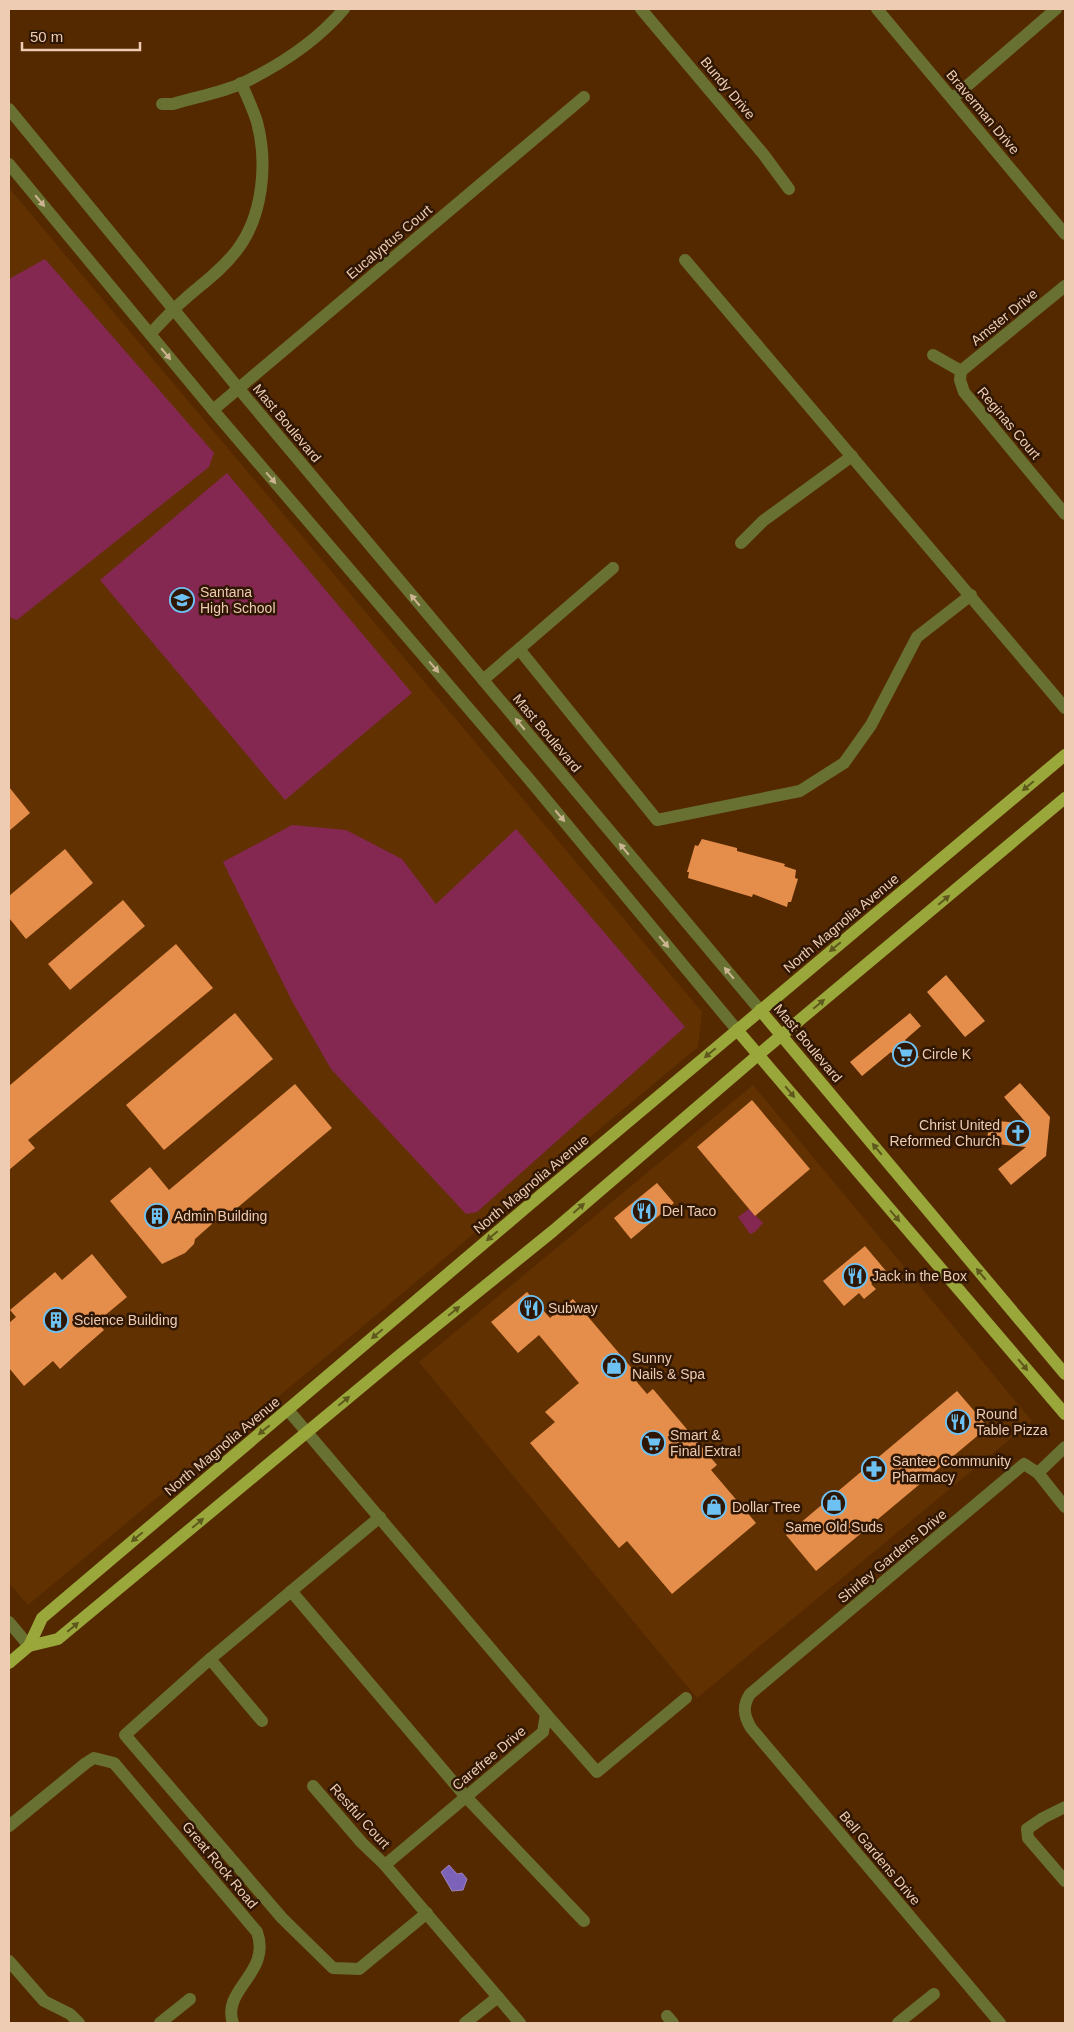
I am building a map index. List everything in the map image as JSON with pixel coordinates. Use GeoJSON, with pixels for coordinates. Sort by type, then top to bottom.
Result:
{"type":"FeatureCollection","features":[{"type":"Feature","properties":{"kind":"main road","name":"North Magnolia Avenue"},"geometry":{"type":"LineString","coordinates":[[9,1664],[29,1646],[42,1618],[760,1010],[1065,755]]}},
{"type":"Feature","properties":{"kind":"main road","name":"North Magnolia Avenue"},"geometry":{"type":"LineString","coordinates":[[29,1646],[58,1639],[553,1231],[758,1055],[1065,798]]}},
{"type":"Feature","properties":{"kind":"main road","name":"Mast Boulevard"},"geometry":{"type":"LineString","coordinates":[[760,1010],[1065,1374]]}},
{"type":"Feature","properties":{"kind":"main road"},"geometry":{"type":"LineString","coordinates":[[737,1030],[1065,1414]]}},
{"type":"Feature","properties":{"kind":"street"},"geometry":{"type":"LineString","coordinates":[[162,104],[172,104],[242,84],[300,50],[330,26],[344,9]]}},
{"type":"Feature","properties":{"kind":"street","name":"Bundy Drive"},"geometry":{"type":"LineString","coordinates":[[641,9],[764,155],[789,189]]}},
{"type":"Feature","properties":{"kind":"street","name":"Braverman Drive"},"geometry":{"type":"LineString","coordinates":[[877,9],[1065,234]]}},
{"type":"Feature","properties":{"kind":"street"},"geometry":{"type":"LineString","coordinates":[[953,98],[1056,9]]}},
{"type":"Feature","properties":{"kind":"street"},"geometry":{"type":"LineString","coordinates":[[150,334],[175,309],[213,277],[238,250],[258,203],[262,170],[260,137],[242,84]]}},
{"type":"Feature","properties":{"kind":"street","name":"Eucalyptus Court"},"geometry":{"type":"LineString","coordinates":[[213,410],[584,97]]}},
{"type":"Feature","properties":{"kind":"street","name":"Mast Boulevard"},"geometry":{"type":"LineString","coordinates":[[9,109],[239,389],[760,1010]]}},
{"type":"Feature","properties":{"kind":"street"},"geometry":{"type":"LineString","coordinates":[[9,164],[213,410],[529,779],[737,1030]]}},
{"type":"Feature","properties":{"kind":"street"},"geometry":{"type":"LineString","coordinates":[[686,260],[1065,708]]}},
{"type":"Feature","properties":{"kind":"street","name":"Amster Drive"},"geometry":{"type":"LineString","coordinates":[[961,370],[1065,286]]}},
{"type":"Feature","properties":{"kind":"street"},"geometry":{"type":"LineString","coordinates":[[933,355],[961,370]]}},
{"type":"Feature","properties":{"kind":"street","name":"Reginas Court"},"geometry":{"type":"LineString","coordinates":[[961,370],[960,380],[964,392],[1065,514]]}},
{"type":"Feature","properties":{"kind":"street"},"geometry":{"type":"LineString","coordinates":[[741,543],[763,520],[852,456]]}},
{"type":"Feature","properties":{"kind":"street"},"geometry":{"type":"LineString","coordinates":[[483,680],[613,568]]}},
{"type":"Feature","properties":{"kind":"street"},"geometry":{"type":"LineString","coordinates":[[519,649],[657,820],[800,790],[844,763],[871,725],[918,638],[971,595]]}},
{"type":"Feature","properties":{"kind":"street"},"geometry":{"type":"LineString","coordinates":[[288,1410],[597,1772],[686,1698]]}},
{"type":"Feature","properties":{"kind":"street"},"geometry":{"type":"LineString","coordinates":[[1065,1447],[1038,1473],[1065,1507]]}},
{"type":"Feature","properties":{"kind":"street","name":"Shirley Gardens Drive"},"geometry":{"type":"LineString","coordinates":[[744,1709],[750,1694],[1024,1464],[1038,1473]]}},
{"type":"Feature","properties":{"kind":"street"},"geometry":{"type":"LineString","coordinates":[[380,1517],[210,1658],[126,1735],[282,1918],[333,1968],[359,1969],[426,1913]]}},
{"type":"Feature","properties":{"kind":"street"},"geometry":{"type":"LineString","coordinates":[[291,1591],[466,1796],[584,1922]]}},
{"type":"Feature","properties":{"kind":"street"},"geometry":{"type":"LineString","coordinates":[[9,1622],[29,1646]]}},
{"type":"Feature","properties":{"kind":"street"},"geometry":{"type":"LineString","coordinates":[[210,1658],[262,1721]]}},
{"type":"Feature","properties":{"kind":"street","name":"Bell Gardens Drive"},"geometry":{"type":"LineString","coordinates":[[744,1709],[745,1718],[751,1728],[1000,2023]]}},
{"type":"Feature","properties":{"kind":"street","name":"Carefree Drive"},"geometry":{"type":"LineString","coordinates":[[385,1865],[543,1732],[546,1714]]}},
{"type":"Feature","properties":{"kind":"street","name":"Great Rock Road"},"geometry":{"type":"LineString","coordinates":[[9,1826],[86,1762],[94,1758],[114,1763],[257,1932],[262,1945],[256,1965],[231,2004],[230,2014],[233,2023]]}},
{"type":"Feature","properties":{"kind":"street","name":"Restful Court"},"geometry":{"type":"LineString","coordinates":[[313,1786],[362,1844],[385,1865]]}},
{"type":"Feature","properties":{"kind":"street"},"geometry":{"type":"LineString","coordinates":[[1065,1807],[1043,1818],[1027,1829],[1028,1838],[1065,1881]]}},
{"type":"Feature","properties":{"kind":"street"},"geometry":{"type":"LineString","coordinates":[[385,1865],[520,2023]]}},
{"type":"Feature","properties":{"kind":"street"},"geometry":{"type":"LineString","coordinates":[[9,1961],[44,2001],[70,2014],[79,2023]]}},
{"type":"Feature","properties":{"kind":"street"},"geometry":{"type":"LineString","coordinates":[[898,2023],[934,1994]]}},
{"type":"Feature","properties":{"kind":"street"},"geometry":{"type":"LineString","coordinates":[[465,2023],[498,1998]]}},
{"type":"Feature","properties":{"kind":"street"},"geometry":{"type":"LineString","coordinates":[[160,2023],[190,1999]]}},
{"type":"Feature","properties":{"kind":"shaded area","name":"Santana High School"},"geometry":{"type":"Polygon","coordinates":[[[9,188],[702,1012],[698,1047],[28,1605],[9,1583],[9,188]]]}},
{"type":"Feature","properties":{"kind":"shaded area"},"geometry":{"type":"Polygon","coordinates":[[[45,259],[214,453],[209,467],[17,620],[9,617],[9,279],[45,259]]]}},
{"type":"Feature","properties":{"kind":"shaded area"},"geometry":{"type":"Polygon","coordinates":[[[227,473],[412,693],[285,800],[100,580],[227,473]]]}},
{"type":"Feature","properties":{"kind":"shaded area"},"geometry":{"type":"Polygon","coordinates":[[[292,825],[346,830],[402,859],[436,904],[516,829],[685,1027],[477,1212],[466,1214],[331,1069],[293,1003],[223,862],[292,825]]]}},
{"type":"Feature","properties":{"kind":"shaded area"},"geometry":{"type":"Polygon","coordinates":[[[753,1085],[1032,1421],[697,1698],[419,1362],[753,1085]]]}},
{"type":"Feature","properties":{"kind":"shaded area"},"geometry":{"type":"Polygon","coordinates":[[[749,1209],[763,1223],[755,1232],[750,1234],[738,1217],[749,1209]]]}},
{"type":"Feature","properties":{"kind":"shaded area"},"geometry":{"type":"Polygon","coordinates":[[[449,1865],[457,1874],[462,1873],[467,1879],[463,1890],[452,1891],[441,1872],[449,1865]]]}},
{"type":"Feature","properties":{"kind":"building"},"geometry":{"type":"Polygon","coordinates":[[[9,787],[30,813],[9,831],[9,787]]]}},
{"type":"Feature","properties":{"kind":"building"},"geometry":{"type":"Polygon","coordinates":[[[702,839],[737,848],[737,851],[785,864],[784,866],[796,870],[795,878],[798,879],[791,902],[788,902],[787,907],[753,894],[752,897],[688,878],[689,872],[687,872],[695,845],[698,846],[702,839]]]}},
{"type":"Feature","properties":{"kind":"building"},"geometry":{"type":"Polygon","coordinates":[[[65,849],[93,883],[26,939],[9,918],[9,896],[65,849]]]}},
{"type":"Feature","properties":{"kind":"building"},"geometry":{"type":"Polygon","coordinates":[[[123,900],[145,926],[70,990],[48,964],[123,900]]]}},
{"type":"Feature","properties":{"kind":"building"},"geometry":{"type":"Polygon","coordinates":[[[176,944],[213,988],[28,1140],[35,1148],[9,1170],[9,1086],[176,944]]]}},
{"type":"Feature","properties":{"kind":"building"},"geometry":{"type":"Polygon","coordinates":[[[946,975],[985,1021],[965,1037],[927,992],[946,975]]]}},
{"type":"Feature","properties":{"kind":"building"},"geometry":{"type":"Polygon","coordinates":[[[235,1013],[273,1059],[164,1150],[126,1105],[235,1013]]]}},
{"type":"Feature","properties":{"kind":"building"},"geometry":{"type":"Polygon","coordinates":[[[910,1013],[921,1026],[905,1040],[919,1057],[905,1068],[891,1052],[862,1076],[850,1062],[910,1013]]]}},
{"type":"Feature","properties":{"kind":"building","name":"Christ United Reformed Church"},"geometry":{"type":"Polygon","coordinates":[[[1020,1083],[1050,1117],[1046,1156],[1011,1185],[998,1169],[1026,1147],[987,1143],[989,1120],[1027,1124],[1004,1097],[1020,1083]]]}},
{"type":"Feature","properties":{"kind":"building"},"geometry":{"type":"Polygon","coordinates":[[[295,1084],[332,1128],[224,1219],[221,1216],[195,1239],[194,1244],[185,1253],[162,1264],[110,1201],[150,1167],[169,1190],[295,1084]]]}},
{"type":"Feature","properties":{"kind":"building"},"geometry":{"type":"Polygon","coordinates":[[[752,1100],[810,1169],[755,1216],[697,1147],[752,1100]]]}},
{"type":"Feature","properties":{"kind":"building","name":"Del Taco"},"geometry":{"type":"Polygon","coordinates":[[[657,1183],[674,1203],[631,1239],[614,1218],[657,1183]]]}},
{"type":"Feature","properties":{"kind":"building","name":"Jack in the Box"},"geometry":{"type":"Polygon","coordinates":[[[865,1246],[886,1271],[871,1284],[876,1289],[864,1299],[859,1293],[844,1306],[823,1281],[865,1246]]]}},
{"type":"Feature","properties":{"kind":"building","name":"Science Building"},"geometry":{"type":"Polygon","coordinates":[[[92,1254],[127,1297],[97,1322],[104,1330],[60,1369],[53,1361],[24,1386],[9,1368],[9,1323],[16,1317],[10,1310],[55,1272],[62,1280],[92,1254]]]}},
{"type":"Feature","properties":{"kind":"building"},"geometry":{"type":"Polygon","coordinates":[[[527,1292],[550,1318],[573,1299],[635,1372],[631,1375],[647,1394],[653,1389],[717,1465],[711,1470],[756,1523],[672,1594],[627,1541],[619,1548],[530,1443],[555,1422],[545,1412],[579,1383],[539,1335],[518,1353],[491,1322],[527,1292]]]}},
{"type":"Feature","properties":{"kind":"building"},"geometry":{"type":"Polygon","coordinates":[[[957,1391],[988,1427],[816,1571],[786,1535],[957,1391]]]}},
{"type":"Feature","properties":{"kind":"place","name":"Santana High School"},"geometry":{"type":"Point","coordinates":[182,600]}},
{"type":"Feature","properties":{"kind":"place","name":"Circle K"},"geometry":{"type":"Point","coordinates":[905,1054]}},
{"type":"Feature","properties":{"kind":"place","name":"Christ United Reformed Church"},"geometry":{"type":"Point","coordinates":[1018,1133]}},
{"type":"Feature","properties":{"kind":"place","name":"Del Taco"},"geometry":{"type":"Point","coordinates":[644,1211]}},
{"type":"Feature","properties":{"kind":"place","name":"Admin Building"},"geometry":{"type":"Point","coordinates":[157,1216]}},
{"type":"Feature","properties":{"kind":"place","name":"Jack in the Box"},"geometry":{"type":"Point","coordinates":[855,1276]}},
{"type":"Feature","properties":{"kind":"place","name":"Subway"},"geometry":{"type":"Point","coordinates":[531,1308]}},
{"type":"Feature","properties":{"kind":"place","name":"Science Building"},"geometry":{"type":"Point","coordinates":[56,1320]}},
{"type":"Feature","properties":{"kind":"place","name":"Sunny Nails & Spa"},"geometry":{"type":"Point","coordinates":[614,1366]}},
{"type":"Feature","properties":{"kind":"place","name":"Round Table Pizza"},"geometry":{"type":"Point","coordinates":[958,1422]}},
{"type":"Feature","properties":{"kind":"place","name":"Smart & Final Extra!"},"geometry":{"type":"Point","coordinates":[653,1443]}},
{"type":"Feature","properties":{"kind":"place","name":"Santee Community Pharmacy"},"geometry":{"type":"Point","coordinates":[874,1469]}},
{"type":"Feature","properties":{"kind":"place","name":"Same Old Suds"},"geometry":{"type":"Point","coordinates":[834,1503]}},
{"type":"Feature","properties":{"kind":"place","name":"Dollar Tree"},"geometry":{"type":"Point","coordinates":[714,1507]}}]}
